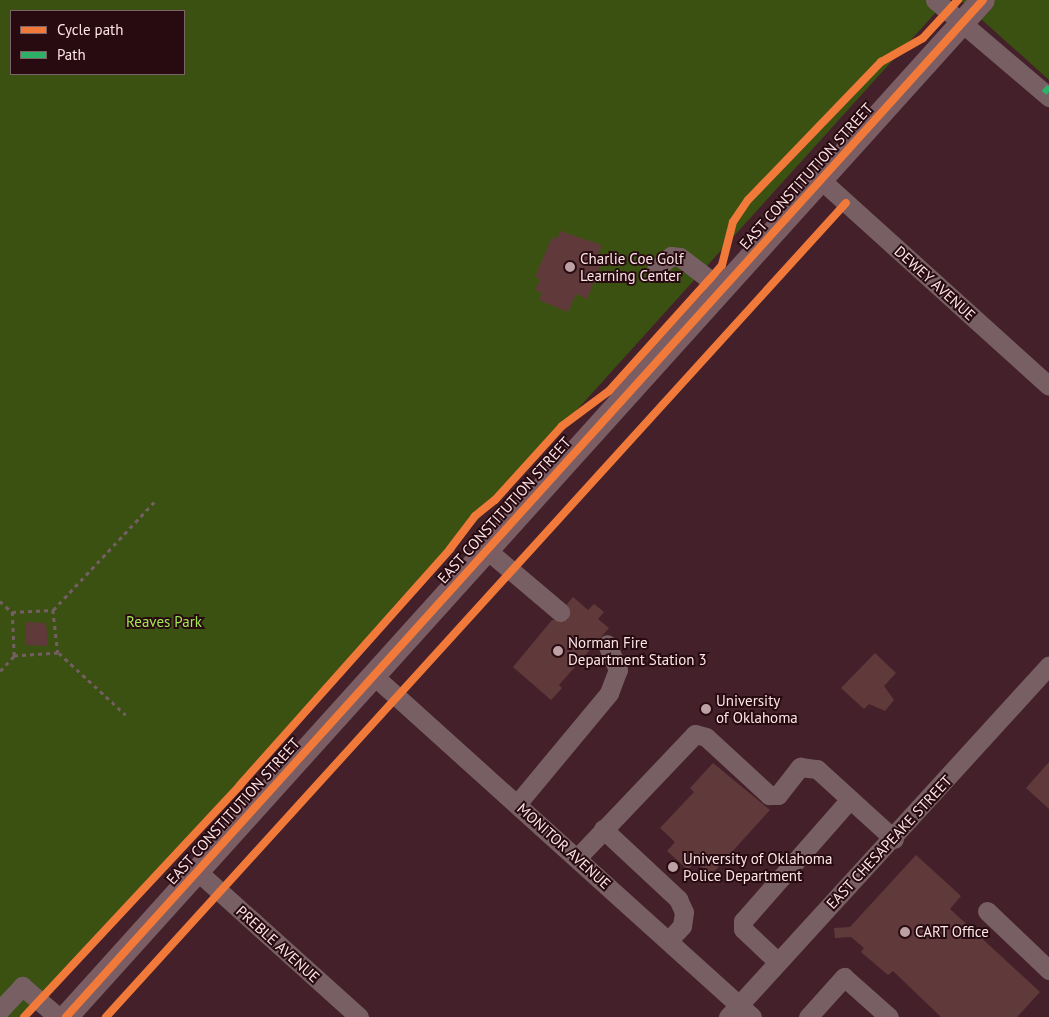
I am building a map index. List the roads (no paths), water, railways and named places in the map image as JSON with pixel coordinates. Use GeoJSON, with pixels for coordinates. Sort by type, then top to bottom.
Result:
{"type":"FeatureCollection","features":[{"type":"Feature","properties":{"kind":"main road","name":"EAST CONSTITUTION STREET"},"geometry":{"type":"LineString","coordinates":[[66,1017],[984,0]]}},
{"type":"Feature","properties":{"kind":"street"},"geometry":{"type":"LineString","coordinates":[[935,0],[964,20],[1049,97]]}},
{"type":"Feature","properties":{"kind":"street","name":"DEWEY AVENUE"},"geometry":{"type":"LineString","coordinates":[[820,180],[1049,386]]}},
{"type":"Feature","properties":{"kind":"street"},"geometry":{"type":"LineString","coordinates":[[656,269],[671,256],[680,257],[722,290]]}},
{"type":"Feature","properties":{"kind":"street"},"geometry":{"type":"LineString","coordinates":[[487,550],[560,612]]}},
{"type":"Feature","properties":{"kind":"street"},"geometry":{"type":"LineString","coordinates":[[516,804],[609,693],[618,670],[607,644]]}},
{"type":"Feature","properties":{"kind":"street","name":"EAST CHESAPEAKE STREET"},"geometry":{"type":"LineString","coordinates":[[740,1013],[778,962],[894,839],[1048,667]]}},
{"type":"Feature","properties":{"kind":"street","name":"MONITOR AVENUE"},"geometry":{"type":"LineString","coordinates":[[374,676],[669,940],[740,1013]]}},
{"type":"Feature","properties":{"kind":"street"},"geometry":{"type":"LineString","coordinates":[[577,858],[690,734],[706,737],[769,795],[778,795],[800,767],[807,766],[850,799],[894,839]]}},
{"type":"Feature","properties":{"kind":"street"},"geometry":{"type":"LineString","coordinates":[[778,962],[743,928],[743,921],[850,799]]}},
{"type":"Feature","properties":{"kind":"street"},"geometry":{"type":"LineString","coordinates":[[603,830],[678,899],[684,912],[682,926],[669,940]]}},
{"type":"Feature","properties":{"kind":"street","name":"PREBLE AVENUE"},"geometry":{"type":"LineString","coordinates":[[197,871],[359,1017]]}},
{"type":"Feature","properties":{"kind":"street"},"geometry":{"type":"LineString","coordinates":[[987,911],[1049,970]]}},
{"type":"Feature","properties":{"kind":"street"},"geometry":{"type":"LineString","coordinates":[[816,1014],[844,977],[889,1017]]}},
{"type":"Feature","properties":{"kind":"street"},"geometry":{"type":"LineString","coordinates":[[0,1010],[22,986],[58,1017]]}},
{"type":"Feature","properties":{"kind":"place","name":"Charlie Coe Golf Learning Center"},"geometry":{"type":"Point","coordinates":[570,267]}},
{"type":"Feature","properties":{"kind":"place","name":"Norman Fire Department Station 3"},"geometry":{"type":"Point","coordinates":[558,651]}},
{"type":"Feature","properties":{"kind":"place","name":"University of Oklahoma"},"geometry":{"type":"Point","coordinates":[706,709]}},
{"type":"Feature","properties":{"kind":"place","name":"University of Oklahoma Police Department"},"geometry":{"type":"Point","coordinates":[673,867]}},
{"type":"Feature","properties":{"kind":"place","name":"CART Office"},"geometry":{"type":"Point","coordinates":[905,932]}},
{"type":"Feature","properties":{"kind":"park label","name":"Reaves Park"},"geometry":{"type":"Point","coordinates":[164,622]}}]}
